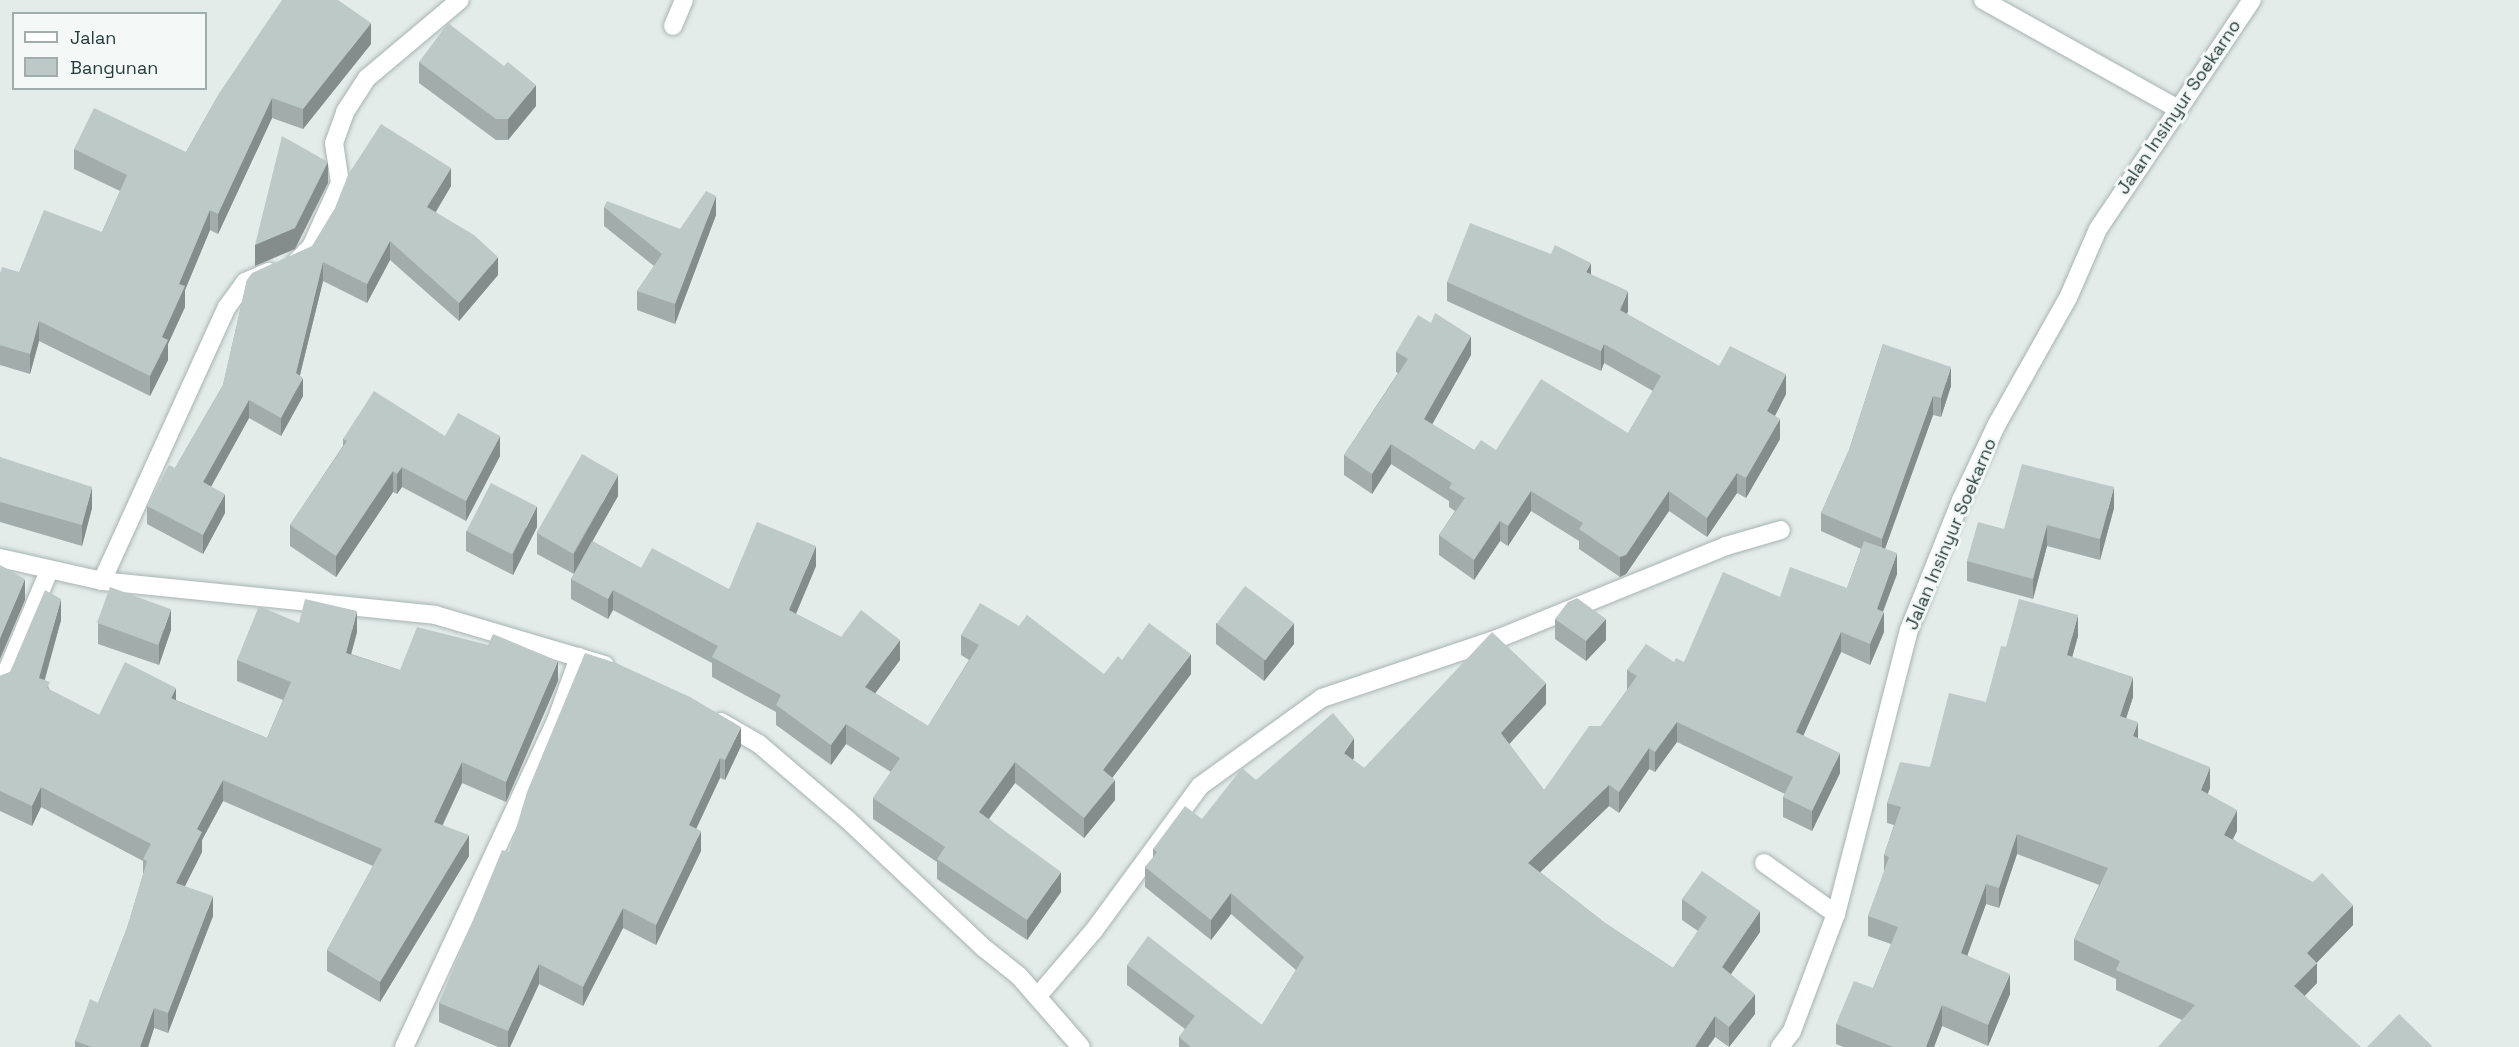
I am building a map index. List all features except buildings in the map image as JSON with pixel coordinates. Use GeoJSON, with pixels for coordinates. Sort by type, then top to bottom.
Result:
{"type":"FeatureCollection","features":[{"type":"Feature","properties":{"kind":"street"},"geometry":{"type":"LineString","coordinates":[[102,581],[227,307],[245,282],[303,258],[325,221],[340,183],[334,143],[345,111],[367,78],[460,0]]}},
{"type":"Feature","properties":{"kind":"street"},"geometry":{"type":"LineString","coordinates":[[674,26],[684,0]]}},
{"type":"Feature","properties":{"kind":"street"},"geometry":{"type":"LineString","coordinates":[[1983,0],[2176,108]]}},
{"type":"Feature","properties":{"kind":"street","name":"Jalan Insinyur Soekarno"},"geometry":{"type":"LineString","coordinates":[[1780,1047],[1792,1031],[1836,914],[1910,630],[1961,500],[1997,424],[2068,298],[2098,229],[2176,108],[2252,0]]}},
{"type":"Feature","properties":{"kind":"street"},"geometry":{"type":"LineString","coordinates":[[1035,994],[1095,929],[1200,786],[1322,698],[1497,639],[1726,546],[1781,530]]}},
{"type":"Feature","properties":{"kind":"street"},"geometry":{"type":"LineString","coordinates":[[0,558],[49,571],[102,581],[435,615],[621,671]]}},
{"type":"Feature","properties":{"kind":"street"},"geometry":{"type":"LineString","coordinates":[[0,688],[49,571]]}},
{"type":"Feature","properties":{"kind":"street"},"geometry":{"type":"LineString","coordinates":[[404,1047],[556,721],[579,657]]}},
{"type":"Feature","properties":{"kind":"street"},"geometry":{"type":"LineString","coordinates":[[700,710],[759,744],[848,820],[984,948],[1019,976],[1081,1047]]}},
{"type":"Feature","properties":{"kind":"street"},"geometry":{"type":"LineString","coordinates":[[1764,863],[1836,914]]}}]}
